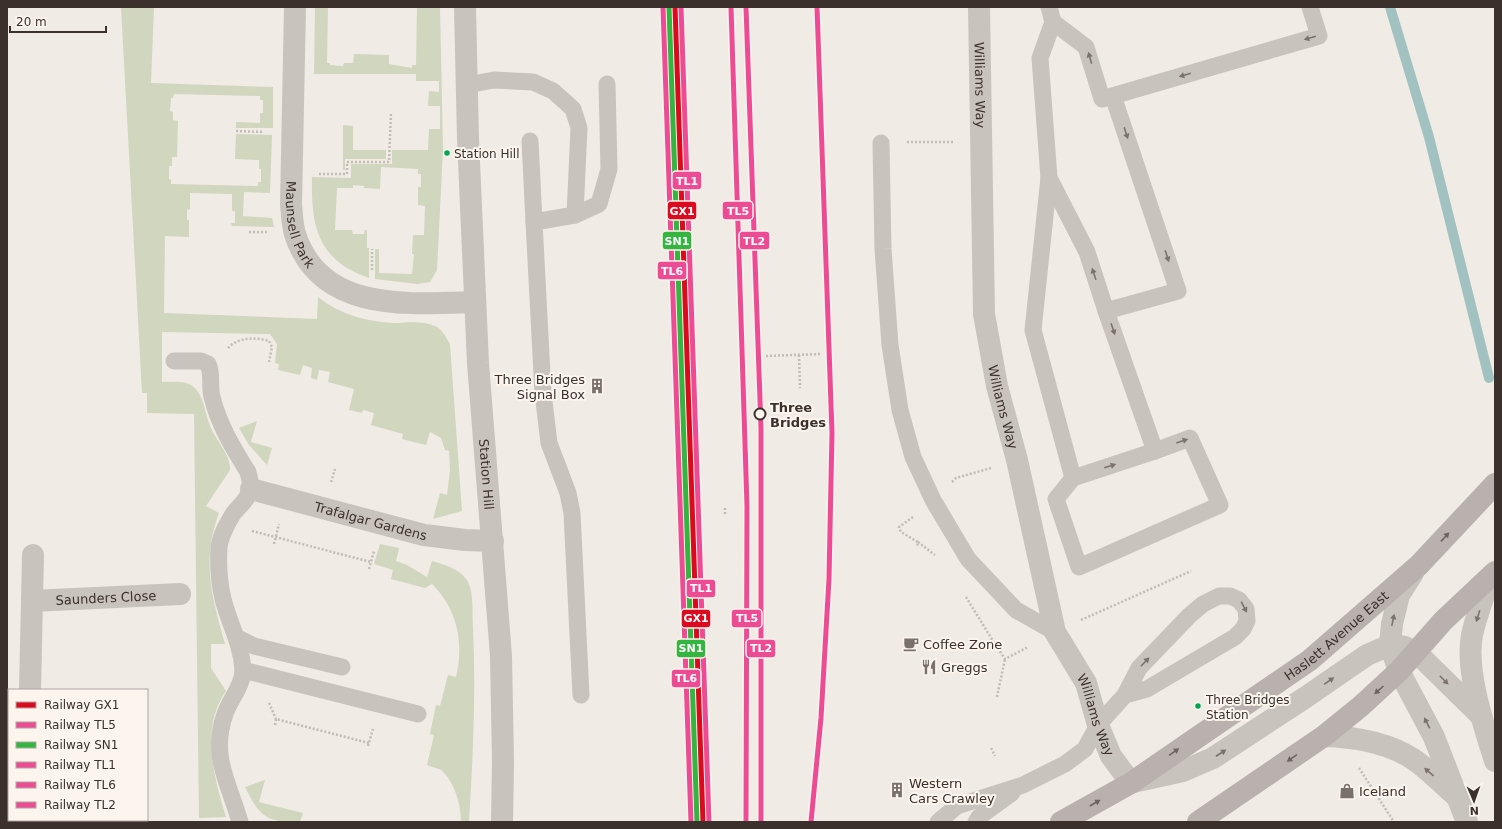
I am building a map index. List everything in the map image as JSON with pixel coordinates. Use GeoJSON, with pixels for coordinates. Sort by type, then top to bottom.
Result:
{"type":"FeatureCollection","features":[{"type":"Feature","properties":{"kind":"main road","name":"Haslett Avenue East"},"geometry":{"type":"LineString","coordinates":[[1061,822],[1131,782],[1310,660],[1419,565],[1495,484]]}},
{"type":"Feature","properties":{"kind":"main road"},"geometry":{"type":"LineString","coordinates":[[1198,822],[1324,736],[1399,671],[1417,653],[1443,621],[1492,576]]}},
{"type":"Feature","properties":{"kind":"street","name":"Maunsell Park"},"geometry":{"type":"LineString","coordinates":[[295,7],[291,204],[295,233],[304,254],[329,282],[349,294],[378,300],[423,303],[475,302]]}},
{"type":"Feature","properties":{"kind":"street","name":"Station Hill"},"geometry":{"type":"LineString","coordinates":[[465,7],[468,139],[475,302],[501,656],[503,762],[502,822]]}},
{"type":"Feature","properties":{"kind":"street","name":"Williams Way"},"geometry":{"type":"LineString","coordinates":[[979,7],[984,314],[997,386],[1028,506],[1055,632],[1086,683],[1098,725],[1111,756],[1131,782]]}},
{"type":"Feature","properties":{"kind":"street","name":"Trafalgar Gardens"},"geometry":{"type":"LineString","coordinates":[[251,489],[424,535],[465,540],[493,541]]}},
{"type":"Feature","properties":{"kind":"street"},"geometry":{"type":"LineString","coordinates":[[30,689],[33,555]]}},
{"type":"Feature","properties":{"kind":"street","name":"Haslett Avenue East"},"geometry":{"type":"LineString","coordinates":[[1419,565],[1398,595],[1392,624],[1390,645],[1399,671],[1434,737],[1468,822]]}},
{"type":"Feature","properties":{"kind":"street"},"geometry":{"type":"LineString","coordinates":[[1492,576],[1472,635],[1471,662],[1481,716],[1495,761]]}},
{"type":"Feature","properties":{"kind":"street","name":"Saunders Close"},"geometry":{"type":"LineString","coordinates":[[32,601],[180,594]]}},
{"type":"Feature","properties":{"kind":"street","name":"Haslett Avenue East"},"geometry":{"type":"LineString","coordinates":[[1131,782],[1183,770],[1213,758],[1367,655],[1390,645]]}},
{"type":"Feature","properties":{"kind":"street"},"geometry":{"type":"LineString","coordinates":[[1390,645],[1405,647],[1417,653],[1481,716]]}},
{"type":"Feature","properties":{"kind":"street"},"geometry":{"type":"LineString","coordinates":[[1324,736],[1366,740],[1393,749],[1413,759],[1458,798]]}},
{"type":"Feature","properties":{"kind":"lane"},"geometry":{"type":"LineString","coordinates":[[1073,478],[1033,330],[1049,178],[1040,58],[1051,15],[1086,47],[1102,99],[1319,36],[1310,7]]}},
{"type":"Feature","properties":{"kind":"lane"},"geometry":{"type":"LineString","coordinates":[[467,85],[494,80],[533,82],[553,91],[573,109],[579,128],[575,215]]}},
{"type":"Feature","properties":{"kind":"lane"},"geometry":{"type":"LineString","coordinates":[[534,222],[575,215],[599,204],[609,168],[607,84]]}},
{"type":"Feature","properties":{"kind":"lane"},"geometry":{"type":"LineString","coordinates":[[1106,312],[1178,291],[1113,96]]}},
{"type":"Feature","properties":{"kind":"lane"},"geometry":{"type":"LineString","coordinates":[[530,141],[545,407],[549,443],[568,493],[572,513],[581,695]]}},
{"type":"Feature","properties":{"kind":"lane"},"geometry":{"type":"LineString","coordinates":[[880,143],[883,249],[890,345],[900,410],[913,457],[933,500],[968,559],[1016,610],[1055,632]]}},
{"type":"Feature","properties":{"kind":"lane"},"geometry":{"type":"LineString","coordinates":[[1049,178],[1086,252],[1155,451]]}},
{"type":"Feature","properties":{"kind":"lane"},"geometry":{"type":"LineString","coordinates":[[174,361],[201,361],[208,364],[211,370],[212,395],[221,426],[248,472],[251,489],[248,496],[227,525],[220,546],[218,564],[223,600],[238,638],[243,670],[241,681],[226,712],[219,743],[223,777],[240,822]]}},
{"type":"Feature","properties":{"kind":"lane"},"geometry":{"type":"LineString","coordinates":[[1190,438],[1220,505],[1079,567],[1056,499],[1073,478],[1155,451],[1190,438]]}},
{"type":"Feature","properties":{"kind":"lane"},"geometry":{"type":"LineString","coordinates":[[938,822],[957,806],[1023,785],[1065,764],[1085,749],[1098,725],[1125,695],[1139,668],[1189,616],[1203,604],[1219,596],[1230,596],[1239,600],[1246,609],[1247,621],[1243,629],[1236,637],[1147,689],[1125,695]]}},
{"type":"Feature","properties":{"kind":"lane"},"geometry":{"type":"LineString","coordinates":[[238,638],[254,646],[342,667]]}},
{"type":"Feature","properties":{"kind":"lane"},"geometry":{"type":"LineString","coordinates":[[243,670],[418,714]]}},
{"type":"Feature","properties":{"kind":"lane"},"geometry":{"type":"LineString","coordinates":[[976,822],[979,817],[1023,785]]}},
{"type":"Feature","properties":{"kind":"path"},"geometry":{"type":"LineString","coordinates":[[292,174],[347,174],[347,162],[389,162],[391,112]]}},
{"type":"Feature","properties":{"kind":"path"},"geometry":{"type":"LineString","coordinates":[[905,142],[959,142]]}},
{"type":"Feature","properties":{"kind":"path"},"geometry":{"type":"LineString","coordinates":[[208,364],[223,365],[229,347],[241,340],[254,338],[269,341],[272,347],[269,362]]}},
{"type":"Feature","properties":{"kind":"path"},"geometry":{"type":"LineString","coordinates":[[766,356],[821,354]]}},
{"type":"Feature","properties":{"kind":"path"},"geometry":{"type":"LineString","coordinates":[[799,355],[800,388]]}},
{"type":"Feature","properties":{"kind":"path"},"geometry":{"type":"LineString","coordinates":[[956,478],[993,468]]}},
{"type":"Feature","properties":{"kind":"path"},"geometry":{"type":"LineString","coordinates":[[725,508],[725,516]]}},
{"type":"Feature","properties":{"kind":"path"},"geometry":{"type":"LineString","coordinates":[[907,520],[899,527],[900,532],[918,542],[917,547]]}},
{"type":"Feature","properties":{"kind":"path"},"geometry":{"type":"LineString","coordinates":[[227,525],[371,562]]}},
{"type":"Feature","properties":{"kind":"path"},"geometry":{"type":"LineString","coordinates":[[997,697],[1006,659],[1055,632],[1191,571]]}},
{"type":"Feature","properties":{"kind":"path"},"geometry":{"type":"LineString","coordinates":[[993,641],[1006,659]]}},
{"type":"Feature","properties":{"kind":"path"},"geometry":{"type":"LineString","coordinates":[[275,725],[276,719],[369,743]]}},
{"type":"Feature","properties":{"kind":"path"},"geometry":{"type":"LineString","coordinates":[[992,748],[995,756]]}},
{"type":"Feature","properties":{"kind":"path"},"geometry":{"type":"LineString","coordinates":[[1358,767],[1394,822]]}},
{"type":"Feature","properties":{"kind":"green space"},"geometry":{"type":"Polygon","coordinates":[[[121,7],[154,7],[151,83],[273,87],[273,128],[236,128],[236,122],[260,123],[260,113],[263,113],[263,100],[260,100],[260,96],[174,94],[173,98],[171,98],[170,111],[173,112],[173,120],[178,121],[177,157],[172,157],[172,166],[169,166],[169,179],[171,180],[171,184],[258,186],[258,182],[261,182],[259,160],[235,159],[236,134],[272,135],[270,193],[244,192],[243,216],[272,218],[274,227],[232,226],[231,223],[235,223],[235,211],[232,211],[232,194],[190,193],[190,209],[187,210],[187,220],[189,220],[189,237],[165,236],[164,313],[317,319],[318,297],[335,308],[353,316],[392,323],[419,322],[430,324],[442,331],[450,344],[462,511],[433,519],[440,493],[447,495],[450,470],[449,451],[445,450],[441,438],[430,432],[426,445],[402,439],[403,434],[371,425],[374,413],[363,410],[362,413],[349,410],[354,389],[328,382],[330,372],[319,370],[317,380],[311,378],[312,368],[303,365],[300,375],[278,370],[279,364],[275,363],[277,344],[270,334],[162,332],[162,382],[184,383],[192,385],[195,388],[203,402],[211,428],[230,464],[230,470],[206,506],[219,513],[211,547],[210,579],[216,611],[225,644],[211,644],[211,668],[226,691],[218,705],[213,720],[211,736],[217,786],[226,817],[199,818],[194,414],[147,413],[147,393],[142,393],[121,7]]]}},
{"type":"Feature","properties":{"kind":"green space"},"geometry":{"type":"Polygon","coordinates":[[[315,7],[328,7],[327,63],[330,63],[330,65],[343,66],[344,63],[353,63],[354,54],[389,55],[389,64],[412,68],[412,65],[416,65],[417,7],[440,7],[443,149],[437,270],[430,282],[417,284],[375,279],[375,249],[379,249],[379,273],[412,274],[414,254],[412,254],[413,235],[424,235],[425,206],[418,205],[418,187],[421,187],[421,174],[418,174],[418,169],[381,167],[380,189],[364,188],[364,186],[353,185],[353,188],[337,188],[335,230],[352,230],[353,234],[364,234],[365,230],[367,230],[367,248],[369,248],[369,278],[352,271],[338,262],[328,251],[321,239],[316,226],[313,211],[312,177],[351,178],[351,164],[392,164],[392,150],[428,150],[429,129],[440,129],[440,106],[428,106],[429,91],[439,92],[439,81],[416,81],[416,74],[314,74],[315,7]]]}},
{"type":"Feature","properties":{"kind":"green space"},"geometry":{"type":"Polygon","coordinates":[[[343,125],[353,126],[353,150],[386,150],[386,159],[345,159],[345,170],[343,170],[343,125]]]}},
{"type":"Feature","properties":{"kind":"green space"},"geometry":{"type":"Polygon","coordinates":[[[257,421],[251,442],[272,448],[267,465],[249,445],[239,428],[257,421]]]}},
{"type":"Feature","properties":{"kind":"green space"},"geometry":{"type":"Polygon","coordinates":[[[380,544],[399,548],[396,561],[407,565],[427,577],[432,561],[457,571],[465,578],[470,587],[472,604],[474,700],[469,822],[461,822],[460,808],[456,794],[446,775],[440,769],[427,765],[434,735],[430,734],[436,705],[440,706],[448,675],[456,677],[459,652],[457,628],[448,605],[432,584],[425,588],[391,579],[393,570],[374,564],[380,544]]]}},
{"type":"Feature","properties":{"kind":"green space"},"geometry":{"type":"Polygon","coordinates":[[[265,780],[259,802],[303,813],[300,822],[288,822],[272,819],[265,816],[255,805],[245,787],[265,780]]]}},
{"type":"Feature","properties":{"kind":"waterway"},"geometry":{"type":"LineString","coordinates":[[1390,7],[1429,137],[1489,378]]}},
{"type":"Feature","properties":{"kind":"rail line","name":"TL6"},"geometry":{"type":"LineString","coordinates":[[663,7],[691,822]]}},
{"type":"Feature","properties":{"kind":"rail line","name":"SN1"},"geometry":{"type":"LineString","coordinates":[[669,7],[697,822]]}},
{"type":"Feature","properties":{"kind":"rail line","name":"GX1"},"geometry":{"type":"LineString","coordinates":[[675,7],[703,822]]}},
{"type":"Feature","properties":{"kind":"rail line","name":"TL1"},"geometry":{"type":"LineString","coordinates":[[681,7],[709,822]]}},
{"type":"Feature","properties":{"kind":"rail line","name":"TL5"},"geometry":{"type":"LineString","coordinates":[[731,7],[747,506],[746,822]]}},
{"type":"Feature","properties":{"kind":"rail line","name":"TL2"},"geometry":{"type":"LineString","coordinates":[[746,7],[761,428],[761,822]]}},
{"type":"Feature","properties":{"kind":"rail line","name":"TL5"},"geometry":{"type":"LineString","coordinates":[[811,822],[821,718],[829,579],[832,433],[817,7]]}},
{"type":"Feature","properties":{"kind":"place","name":"Station Hill"},"geometry":{"type":"Point","coordinates":[447,153]}},
{"type":"Feature","properties":{"kind":"place","name":"Three Bridges Signal Box"},"geometry":{"type":"Point","coordinates":[597,386]}},
{"type":"Feature","properties":{"kind":"place","name":"Three Bridges"},"geometry":{"type":"Point","coordinates":[760,414]}},
{"type":"Feature","properties":{"kind":"place","name":"Coffee Zone"},"geometry":{"type":"Point","coordinates":[911,644]}},
{"type":"Feature","properties":{"kind":"place","name":"Greggs"},"geometry":{"type":"Point","coordinates":[929,667]}},
{"type":"Feature","properties":{"kind":"place","name":"Three Bridges Station"},"geometry":{"type":"Point","coordinates":[1198,706]}},
{"type":"Feature","properties":{"kind":"place","name":"Western Cars Crawley"},"geometry":{"type":"Point","coordinates":[897,790]}},
{"type":"Feature","properties":{"kind":"place","name":"Iceland"},"geometry":{"type":"Point","coordinates":[1347,791]}}]}
